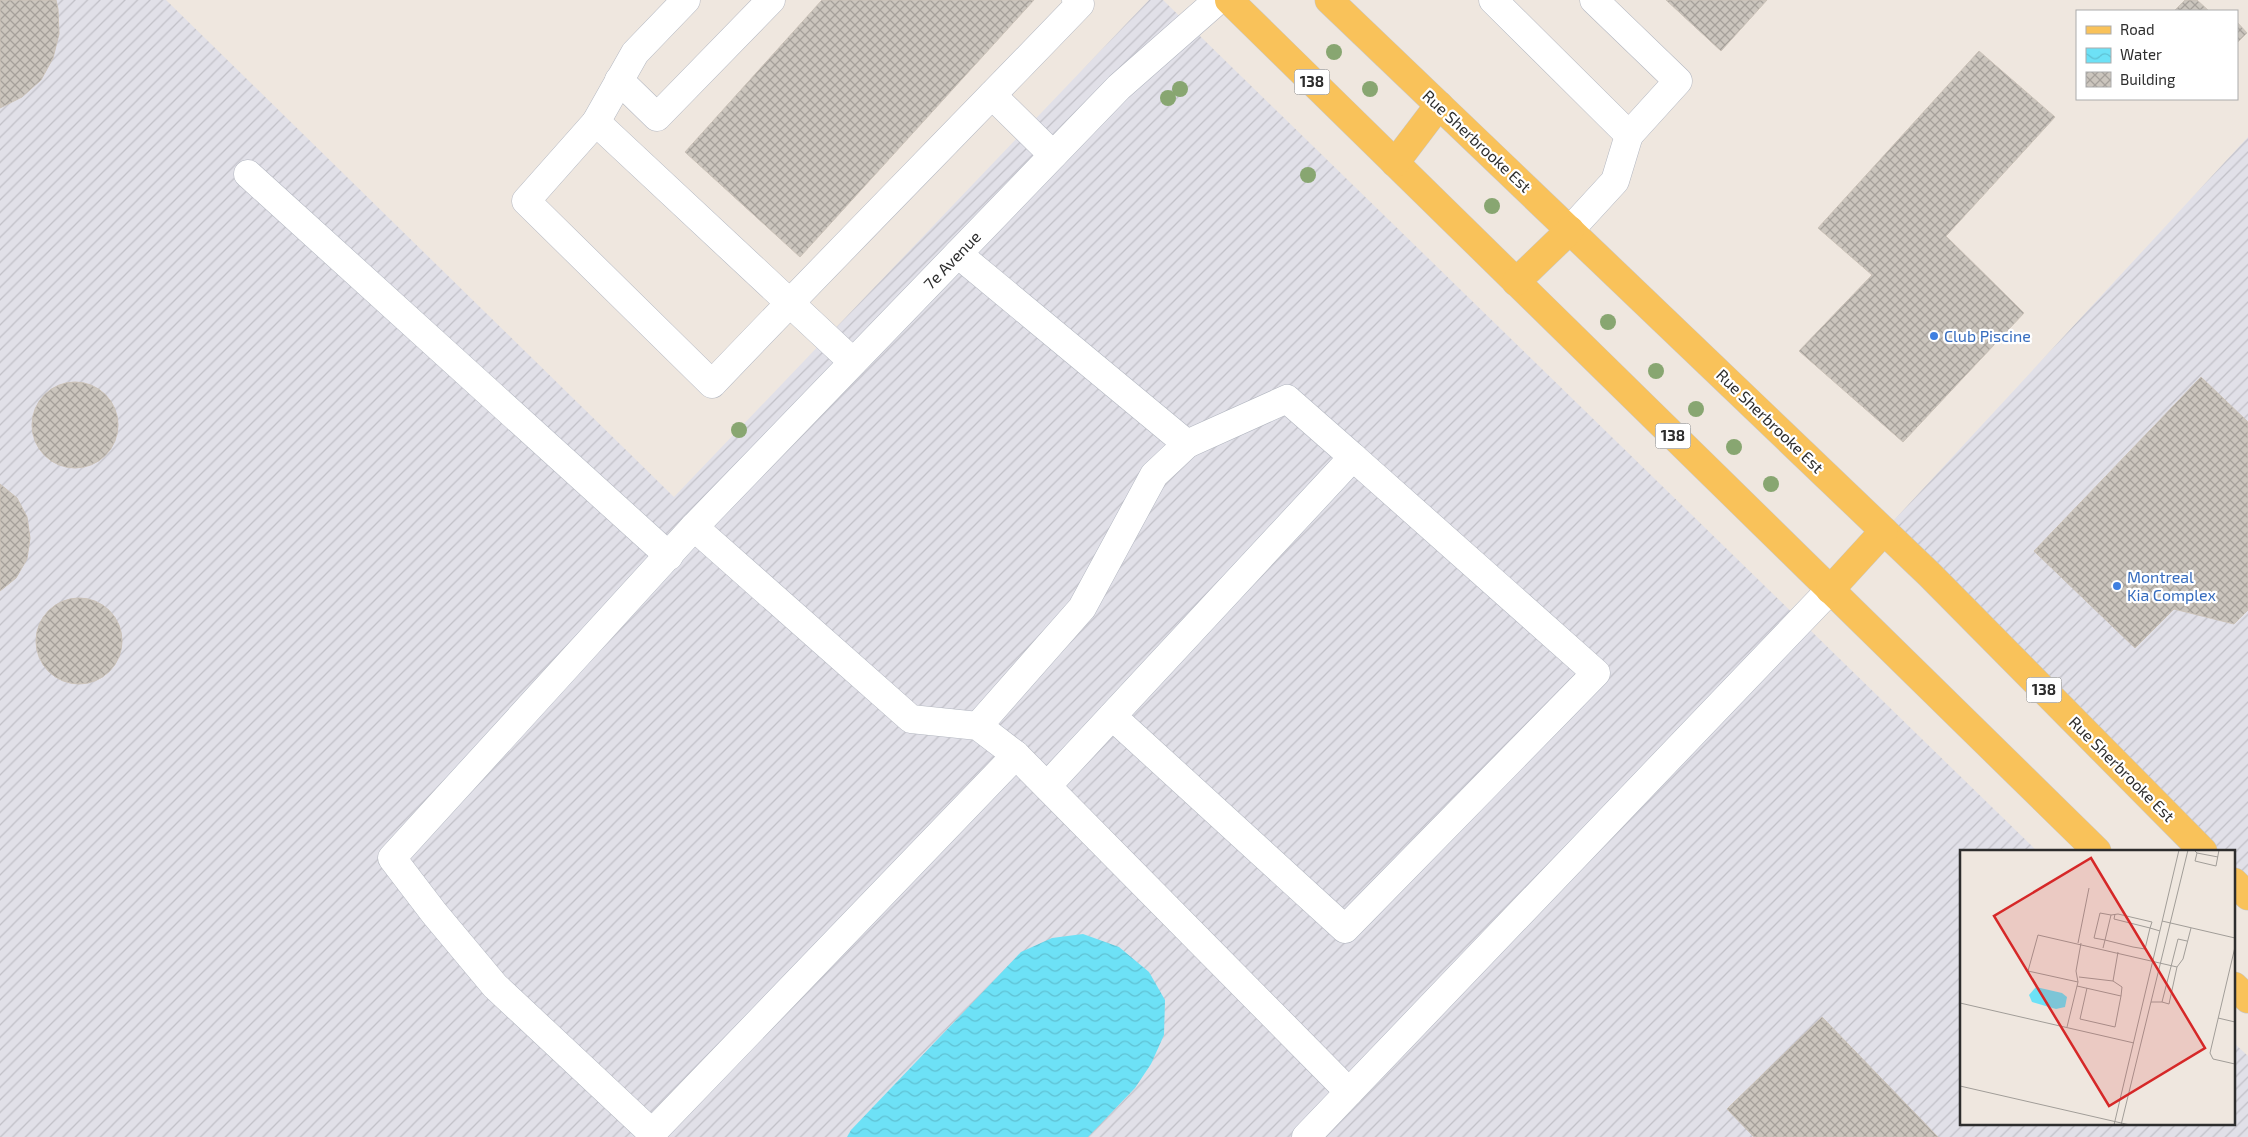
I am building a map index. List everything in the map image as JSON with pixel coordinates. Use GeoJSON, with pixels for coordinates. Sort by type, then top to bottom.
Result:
{"type":"FeatureCollection","features":[{"type":"Feature","properties":{"kind":"main road","name":"138"},"geometry":{"type":"LineString","coordinates":[[1229,0],[2096,850]]}},
{"type":"Feature","properties":{"kind":"main road","name":"Rue Sherbrooke Est"},"geometry":{"type":"LineString","coordinates":[[1329,0],[1884,531],[2202,850]]}},
{"type":"Feature","properties":{"kind":"main road"},"geometry":{"type":"LineString","coordinates":[[1395,163],[1438,105]]}},
{"type":"Feature","properties":{"kind":"main road"},"geometry":{"type":"LineString","coordinates":[[1516,282],[1570,230]]}},
{"type":"Feature","properties":{"kind":"main road"},"geometry":{"type":"LineString","coordinates":[[1830,590],[1884,531]]}},
{"type":"Feature","properties":{"kind":"main road"},"geometry":{"type":"LineString","coordinates":[[2236,884],[2248,896]]}},
{"type":"Feature","properties":{"kind":"main road"},"geometry":{"type":"LineString","coordinates":[[2236,988],[2248,999]]}},
{"type":"Feature","properties":{"kind":"street"},"geometry":{"type":"LineString","coordinates":[[686,0],[635,52],[596,122],[526,201],[712,384],[1080,4],[1076,0]]}},
{"type":"Feature","properties":{"kind":"street"},"geometry":{"type":"LineString","coordinates":[[619,80],[657,117],[771,0]]}},
{"type":"Feature","properties":{"kind":"street","name":"7e Avenue"},"geometry":{"type":"LineString","coordinates":[[654,1135],[495,986],[434,913],[392,858],[694,527],[1119,88],[1218,0]]}},
{"type":"Feature","properties":{"kind":"street"},"geometry":{"type":"LineString","coordinates":[[1493,0],[1629,134]]}},
{"type":"Feature","properties":{"kind":"street"},"geometry":{"type":"LineString","coordinates":[[1570,230],[1615,181],[1629,134],[1678,81],[1594,0]]}},
{"type":"Feature","properties":{"kind":"street"},"geometry":{"type":"LineString","coordinates":[[992,95],[1053,155]]}},
{"type":"Feature","properties":{"kind":"street"},"geometry":{"type":"LineString","coordinates":[[596,122],[853,362]]}},
{"type":"Feature","properties":{"kind":"street"},"geometry":{"type":"LineString","coordinates":[[248,174],[668,556]]}},
{"type":"Feature","properties":{"kind":"street"},"geometry":{"type":"LineString","coordinates":[[958,254],[1187,444]]}},
{"type":"Feature","properties":{"kind":"street"},"geometry":{"type":"LineString","coordinates":[[978,726],[1082,608],[1154,475],[1187,444],[1287,399],[1596,673],[1345,929],[1112,716]]}},
{"type":"Feature","properties":{"kind":"street"},"geometry":{"type":"LineString","coordinates":[[1047,786],[1353,457]]}},
{"type":"Feature","properties":{"kind":"street"},"geometry":{"type":"LineString","coordinates":[[694,527],[911,719],[978,726],[1016,755],[1349,1092]]}},
{"type":"Feature","properties":{"kind":"street"},"geometry":{"type":"LineString","coordinates":[[1306,1137],[1830,590]]}},
{"type":"Feature","properties":{"kind":"street"},"geometry":{"type":"LineString","coordinates":[[654,1135],[1016,755]]}},
{"type":"Feature","properties":{"kind":"shaded area"},"geometry":{"type":"Polygon","coordinates":[[[0,0],[166,0],[674,497],[1149,0],[1163,0],[2036,850],[1960,850],[1960,1124],[2236,1124],[2236,1045],[2248,1056],[2248,1137],[0,1137],[0,0]]]}},
{"type":"Feature","properties":{"kind":"shaded area"},"geometry":{"type":"Polygon","coordinates":[[[2248,137],[2248,896],[2236,884],[2236,850],[2202,850],[1884,531],[2248,137]]]}},
{"type":"Feature","properties":{"kind":"water"},"geometry":{"type":"Polygon","coordinates":[[[1083,934],[1119,947],[1149,972],[1165,1000],[1164,1035],[1151,1064],[1135,1088],[1088,1137],[847,1137],[851,1130],[1021,952],[1052,938],[1083,934]]]}},
{"type":"Feature","properties":{"kind":"building"},"geometry":{"type":"Polygon","coordinates":[[[0,0],[56,0],[59,34],[53,58],[41,80],[22,97],[0,108],[0,0]]]}},
{"type":"Feature","properties":{"kind":"building"},"geometry":{"type":"Polygon","coordinates":[[[822,0],[1034,0],[800,257],[685,152],[822,0]]]}},
{"type":"Feature","properties":{"kind":"building"},"geometry":{"type":"Polygon","coordinates":[[[1666,0],[1767,0],[1721,51],[1666,0]]]}},
{"type":"Feature","properties":{"kind":"building"},"geometry":{"type":"Polygon","coordinates":[[[2185,0],[2197,0],[2208,10],[2175,10],[2185,0]]]}},
{"type":"Feature","properties":{"kind":"building"},"geometry":{"type":"Polygon","coordinates":[[[2238,23],[2247,33],[2238,42],[2238,23]]]}},
{"type":"Feature","properties":{"kind":"building"},"geometry":{"type":"Polygon","coordinates":[[[1979,51],[2055,117],[1946,236],[2024,313],[1903,442],[1799,351],[1872,275],[1818,228],[1979,51]]]}},
{"type":"Feature","properties":{"kind":"building"},"geometry":{"type":"Polygon","coordinates":[[[2201,377],[2248,422],[2248,610],[2234,624],[2174,609],[2135,648],[2034,551],[2201,377]]]}},
{"type":"Feature","properties":{"kind":"building"},"geometry":{"type":"Polygon","coordinates":[[[75,382],[91,386],[105,395],[114,409],[118,425],[114,441],[105,455],[91,464],[75,468],[59,464],[45,455],[36,441],[32,425],[36,409],[45,395],[59,386],[75,382]]]}},
{"type":"Feature","properties":{"kind":"building"},"geometry":{"type":"Polygon","coordinates":[[[0,484],[17,498],[27,517],[30,538],[27,559],[16,578],[0,591],[0,484]]]}},
{"type":"Feature","properties":{"kind":"building"},"geometry":{"type":"Polygon","coordinates":[[[79,598],[95,602],[109,611],[118,625],[122,641],[118,657],[109,671],[95,680],[79,684],[63,680],[49,671],[40,657],[36,641],[40,625],[49,611],[63,602],[79,598]]]}},
{"type":"Feature","properties":{"kind":"building"},"geometry":{"type":"Polygon","coordinates":[[[1822,1017],[1938,1137],[1754,1137],[1727,1109],[1822,1017]]]}},
{"type":"Feature","properties":{"kind":"place","name":"Club Piscine"},"geometry":{"type":"Point","coordinates":[1934,336]}},
{"type":"Feature","properties":{"kind":"place","name":"Montreal Kia Complex"},"geometry":{"type":"Point","coordinates":[2117,586]}}]}
